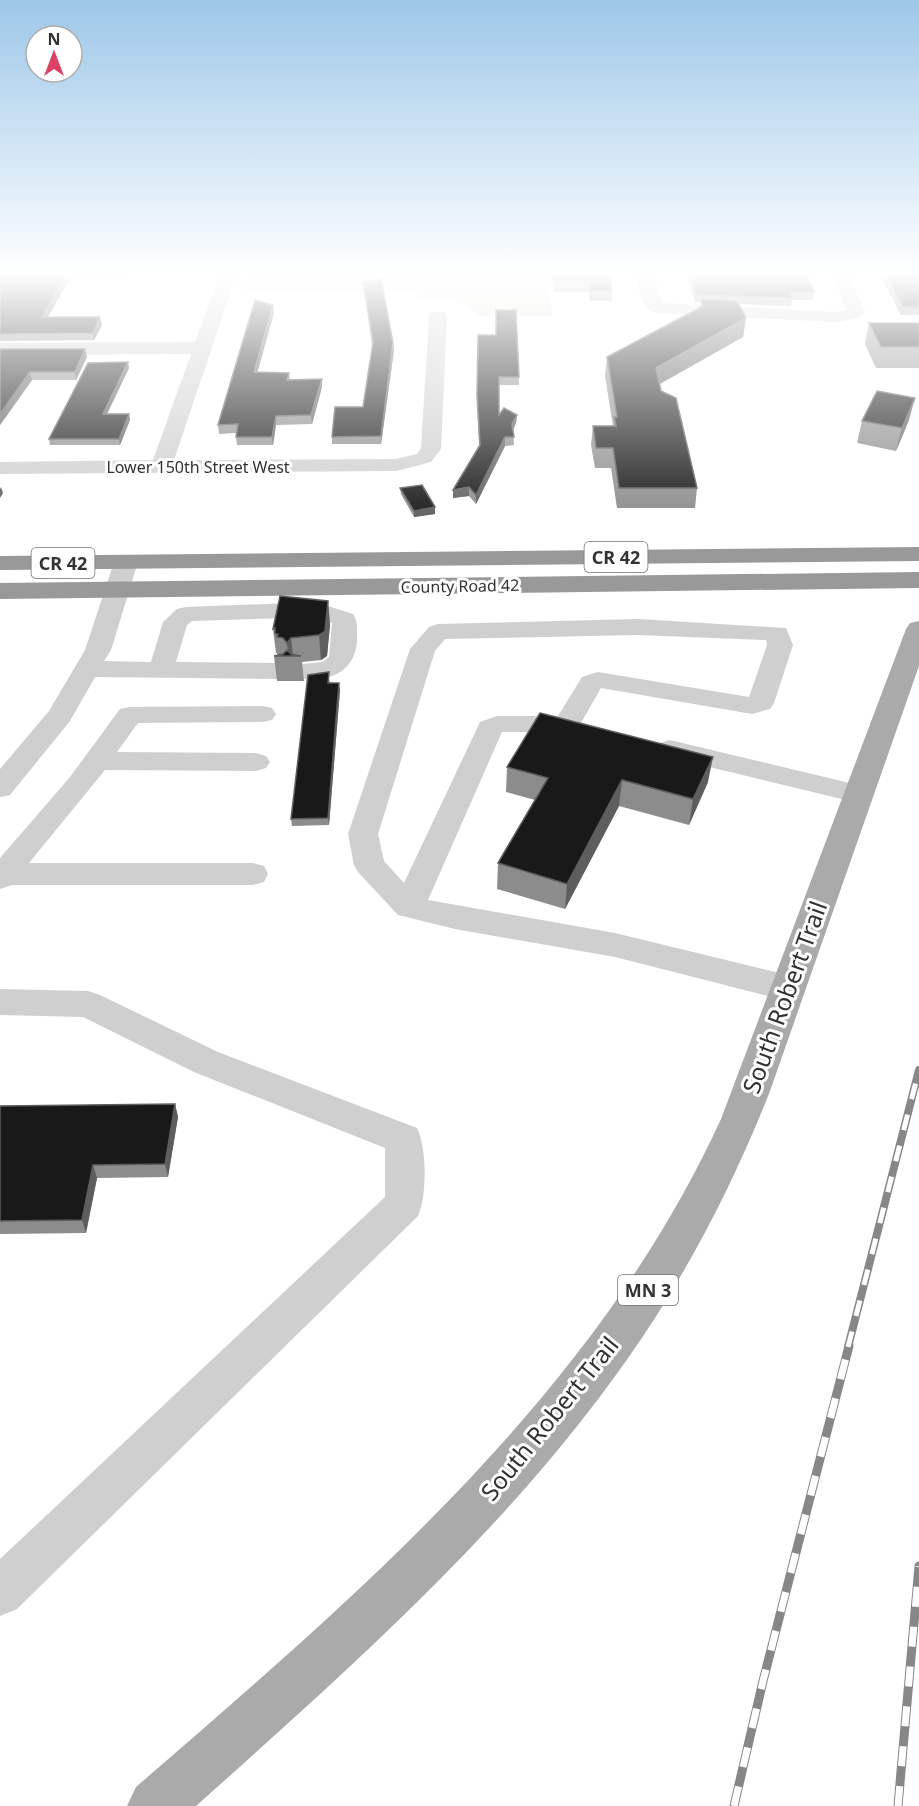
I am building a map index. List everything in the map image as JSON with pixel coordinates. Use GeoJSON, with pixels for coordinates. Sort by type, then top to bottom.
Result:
{"type":"FeatureCollection","features":[{"type":"Feature","properties":{"kind":"highway","name":"County Road 42"},"geometry":{"type":"LineString","coordinates":[[0,563],[919,554]]}},
{"type":"Feature","properties":{"kind":"highway","name":"County Road 42"},"geometry":{"type":"LineString","coordinates":[[0,591],[919,580]]}},
{"type":"Feature","properties":{"kind":"main road","name":"South Robert Trail"},"geometry":{"type":"LineString","coordinates":[[155,1806],[274,1702],[448,1536],[524,1454],[595,1368],[652,1284],[714,1174],[732,1137],[919,629]]}},
{"type":"Feature","properties":{"kind":"street"},"geometry":{"type":"LineString","coordinates":[[161,467],[200,357]]}},
{"type":"Feature","properties":{"kind":"street","name":"Lower 150th Street West"},"geometry":{"type":"LineString","coordinates":[[0,468],[396,465],[424,458],[430,449],[436,357]]}},
{"type":"Feature","properties":{"kind":"street"},"geometry":{"type":"LineString","coordinates":[[0,788],[60,715],[98,650],[126,562]]}},
{"type":"Feature","properties":{"kind":"street"},"geometry":{"type":"LineString","coordinates":[[161,671],[175,622],[186,614],[215,612],[332,613],[344,619],[345,654],[340,663],[329,670],[303,671]]}},
{"type":"Feature","properties":{"kind":"street"},"geometry":{"type":"LineString","coordinates":[[567,724],[591,683],[598,680],[752,706],[761,703],[780,645],[777,633],[638,627],[438,632],[423,649],[363,834],[369,865],[409,907],[455,918],[615,945],[788,988]]}},
{"type":"Feature","properties":{"kind":"street"},"geometry":{"type":"LineString","coordinates":[[87,669],[276,671]]}},
{"type":"Feature","properties":{"kind":"street"},"geometry":{"type":"LineString","coordinates":[[2,876],[80,784],[130,715],[262,714]]}},
{"type":"Feature","properties":{"kind":"street"},"geometry":{"type":"LineString","coordinates":[[409,907],[490,728],[497,724],[567,724],[597,731]]}},
{"type":"Feature","properties":{"kind":"street"},"geometry":{"type":"LineString","coordinates":[[642,742],[858,794]]}},
{"type":"Feature","properties":{"kind":"street"},"geometry":{"type":"LineString","coordinates":[[97,761],[256,762]]}},
{"type":"Feature","properties":{"kind":"street"},"geometry":{"type":"LineString","coordinates":[[2,876],[253,874]]}},
{"type":"Feature","properties":{"kind":"street"},"geometry":{"type":"LineString","coordinates":[[0,1002],[88,1004],[206,1062],[404,1139],[404,1204],[0,1592]]}},
{"type":"Feature","properties":{"kind":"building"},"geometry":{"type":"Polygon","coordinates":[[[0,357],[81,357],[75,372],[30,372],[0,414],[0,357]]]}},
{"type":"Feature","properties":{"kind":"building"},"geometry":{"type":"Polygon","coordinates":[[[238,357],[258,357],[254,372],[289,373],[287,380],[322,379],[311,415],[276,416],[272,437],[236,437],[238,424],[218,425],[238,357]]]}},
{"type":"Feature","properties":{"kind":"building"},"geometry":{"type":"Polygon","coordinates":[[[371,357],[391,357],[381,436],[332,437],[335,407],[363,407],[371,357]]]}},
{"type":"Feature","properties":{"kind":"building"},"geometry":{"type":"Polygon","coordinates":[[[478,357],[518,357],[519,377],[499,377],[499,415],[504,408],[517,415],[512,424],[514,437],[505,437],[476,495],[469,487],[453,490],[480,445],[478,357]]]}},
{"type":"Feature","properties":{"kind":"building"},"geometry":{"type":"Polygon","coordinates":[[[607,357],[675,357],[656,368],[661,391],[676,398],[697,488],[619,488],[613,448],[596,448],[593,426],[616,426],[614,417],[617,417],[607,357]]]}},
{"type":"Feature","properties":{"kind":"building"},"geometry":{"type":"Polygon","coordinates":[[[128,362],[103,414],[129,414],[119,439],[49,439],[88,363],[128,362]]]}},
{"type":"Feature","properties":{"kind":"building"},"geometry":{"type":"Polygon","coordinates":[[[877,391],[915,398],[902,428],[862,421],[877,391]]]}},
{"type":"Feature","properties":{"kind":"building"},"geometry":{"type":"Polygon","coordinates":[[[422,485],[435,507],[414,511],[400,488],[422,485]]]}},
{"type":"Feature","properties":{"kind":"building"},"geometry":{"type":"Polygon","coordinates":[[[280,596],[328,601],[325,631],[319,635],[291,638],[287,643],[283,638],[277,637],[275,628],[273,629],[280,596]]]}},
{"type":"Feature","properties":{"kind":"building"},"geometry":{"type":"Polygon","coordinates":[[[287,650],[291,654],[301,656],[274,656],[283,654],[287,650]]]}},
{"type":"Feature","properties":{"kind":"building"},"geometry":{"type":"Polygon","coordinates":[[[329,672],[328,683],[339,683],[328,818],[291,819],[308,675],[329,672]]]}},
{"type":"Feature","properties":{"kind":"building"},"geometry":{"type":"Polygon","coordinates":[[[540,713],[713,757],[693,799],[622,780],[567,884],[498,863],[548,778],[507,767],[540,713]]]}},
{"type":"Feature","properties":{"kind":"building"},"geometry":{"type":"Polygon","coordinates":[[[175,1104],[165,1164],[93,1165],[82,1220],[0,1221],[0,1106],[175,1104]]]}},
{"type":"Feature","properties":{"kind":"railway"},"geometry":{"type":"LineString","coordinates":[[848,1347],[919,1070]]}},
{"type":"Feature","properties":{"kind":"railway"},"geometry":{"type":"LineString","coordinates":[[734,1806],[763,1681],[849,1346]]}},
{"type":"Feature","properties":{"kind":"railway"},"geometry":{"type":"LineString","coordinates":[[898,1806],[919,1566]]}}]}
